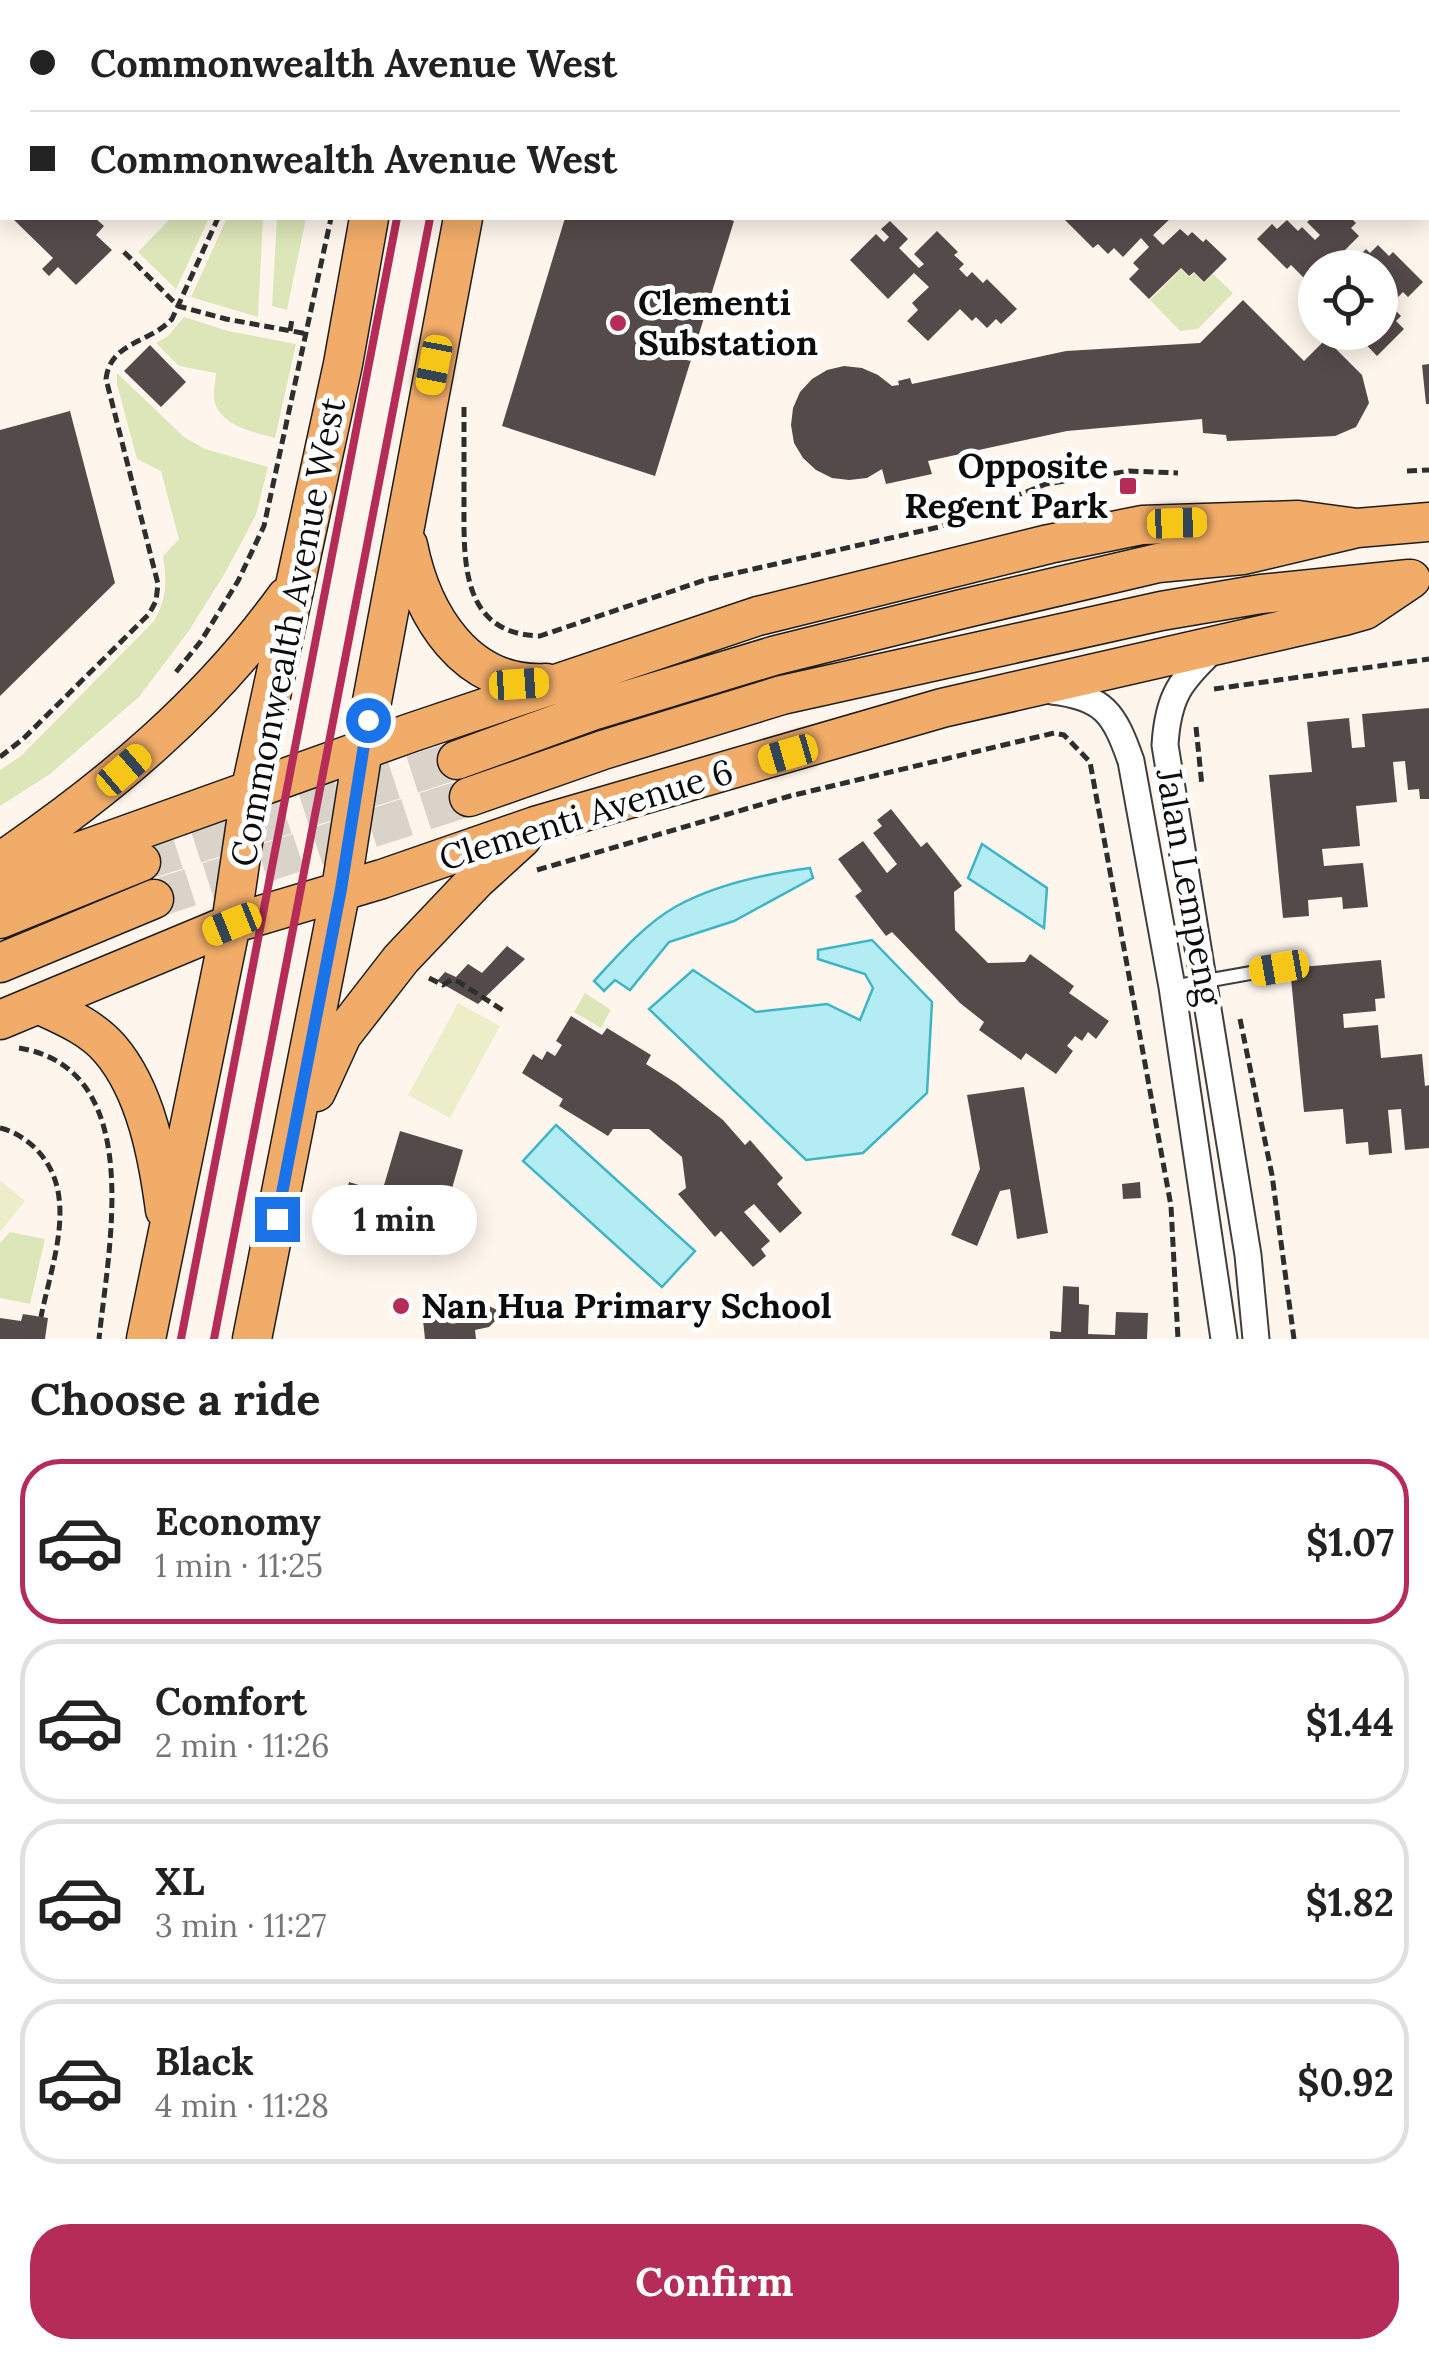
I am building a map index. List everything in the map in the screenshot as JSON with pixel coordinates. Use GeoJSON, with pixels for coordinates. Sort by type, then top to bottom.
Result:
{"type":"FeatureCollection","features":[{"type":"Feature","properties":{"kind":"main road","name":"Commonwealth Avenue West"},"geometry":{"type":"LineString","coordinates":[[146,1339],[232,924],[252,788],[343,364],[369,220]]}},
{"type":"Feature","properties":{"kind":"main road"},"geometry":{"type":"LineString","coordinates":[[252,1339],[341,889],[363,749],[463,220]]}},
{"type":"Feature","properties":{"kind":"main road"},"geometry":{"type":"LineString","coordinates":[[0,880],[363,749],[758,616],[1048,544],[1142,525],[1298,520],[1358,528]]}},
{"type":"Feature","properties":{"kind":"main road"},"geometry":{"type":"LineString","coordinates":[[456,760],[595,710],[773,656],[1158,563],[1242,555],[1358,528],[1429,522]]}},
{"type":"Feature","properties":{"kind":"main road"},"geometry":{"type":"LineString","coordinates":[[406,534],[413,570],[426,602],[441,628],[463,652],[492,675],[519,684],[568,681]]}},
{"type":"Feature","properties":{"kind":"main road","name":"Clementi Avenue 6"},"geometry":{"type":"LineString","coordinates":[[5,1035],[38,1004],[232,924],[382,879],[535,826],[942,708],[1215,648],[1365,610],[1420,578]]}},
{"type":"Feature","properties":{"kind":"main road","name":"Clementi Avenue 6"},"geometry":{"type":"LineString","coordinates":[[470,796],[602,750],[782,695],[1161,612],[1261,594],[1420,578]]}},
{"type":"Feature","properties":{"kind":"main road"},"geometry":{"type":"LineString","coordinates":[[0,862],[102,789],[168,732],[244,652],[295,583]]}},
{"type":"Feature","properties":{"kind":"main road"},"geometry":{"type":"LineString","coordinates":[[290,1149],[342,1034],[414,945],[477,878],[535,826]]}},
{"type":"Feature","properties":{"kind":"main road"},"geometry":{"type":"LineString","coordinates":[[0,919],[141,862]]}},
{"type":"Feature","properties":{"kind":"main road"},"geometry":{"type":"LineString","coordinates":[[0,963],[154,899]]}},
{"type":"Feature","properties":{"kind":"main road"},"geometry":{"type":"LineString","coordinates":[[38,1004],[74,1020],[109,1048],[121,1066],[140,1103],[150,1136],[168,1232]]}},
{"type":"Feature","properties":{"kind":"street","name":"Jalan Lempeng"},"geometry":{"type":"LineString","coordinates":[[1215,648],[1176,692],[1167,712],[1165,745],[1248,1255],[1256,1339]]}},
{"type":"Feature","properties":{"kind":"street","name":"Jalan Lempeng"},"geometry":{"type":"LineString","coordinates":[[1032,688],[1082,694],[1102,705],[1118,725],[1131,760],[1172,986],[1224,1339]]}},
{"type":"Feature","properties":{"kind":"lane"},"geometry":{"type":"LineString","coordinates":[[1172,986],[1279,968]]}},
{"type":"Feature","properties":{"kind":"lane"},"geometry":{"type":"LineString","coordinates":[[1199,1160],[1231,1150]]}},
{"type":"Feature","properties":{"kind":"lane"},"geometry":{"type":"LineString","coordinates":[[1204,1198],[1237,1190]]}},
{"type":"Feature","properties":{"kind":"path"},"geometry":{"type":"LineString","coordinates":[[0,757],[23,739],[148,614],[156,601],[158,584],[106,380],[108,366],[116,353],[162,330],[178,306],[217,220]]}},
{"type":"Feature","properties":{"kind":"path"},"geometry":{"type":"LineString","coordinates":[[168,681],[200,641],[238,581],[264,526],[331,220]]}},
{"type":"Feature","properties":{"kind":"path"},"geometry":{"type":"LineString","coordinates":[[124,252],[178,306],[226,320],[308,334]]}},
{"type":"Feature","properties":{"kind":"path"},"geometry":{"type":"LineString","coordinates":[[290,331],[292,319]]}},
{"type":"Feature","properties":{"kind":"path"},"geometry":{"type":"LineString","coordinates":[[464,403],[464,570],[481,608],[508,632],[524,635],[540,636],[705,580],[939,527],[1046,484],[1128,471],[1178,473]]}},
{"type":"Feature","properties":{"kind":"path"},"geometry":{"type":"LineString","coordinates":[[1407,472],[1429,470]]}},
{"type":"Feature","properties":{"kind":"path"},"geometry":{"type":"LineString","coordinates":[[1204,699],[1220,686],[1429,659]]}},
{"type":"Feature","properties":{"kind":"path"},"geometry":{"type":"LineString","coordinates":[[1195,722],[1203,801]]}},
{"type":"Feature","properties":{"kind":"path"},"geometry":{"type":"LineString","coordinates":[[532,872],[790,796],[1054,734],[1064,736],[1090,762],[1170,1206],[1178,1339]]}},
{"type":"Feature","properties":{"kind":"path"},"geometry":{"type":"LineString","coordinates":[[419,971],[443,985],[452,980],[470,987],[504,1011]]}},
{"type":"Feature","properties":{"kind":"path"},"geometry":{"type":"LineString","coordinates":[[1231,977],[1272,1175],[1294,1339]]}},
{"type":"Feature","properties":{"kind":"path"},"geometry":{"type":"LineString","coordinates":[[5,1035],[21,1047],[48,1056],[76,1078],[98,1106],[110,1148],[114,1185],[99,1339]]}},
{"type":"Feature","properties":{"kind":"path"},"geometry":{"type":"LineString","coordinates":[[0,1128],[26,1139],[42,1155],[55,1175],[61,1196],[41,1317]]}},
{"type":"Feature","properties":{"kind":"green space"},"geometry":{"type":"Polygon","coordinates":[[[169,220],[208,220],[176,289],[138,252],[169,220]]]}},
{"type":"Feature","properties":{"kind":"green space"},"geometry":{"type":"Polygon","coordinates":[[[226,220],[263,220],[258,317],[191,297],[226,220]]]}},
{"type":"Feature","properties":{"kind":"green space"},"geometry":{"type":"Polygon","coordinates":[[[277,220],[306,220],[287,310],[272,306],[277,220]]]}},
{"type":"Feature","properties":{"kind":"green space"},"geometry":{"type":"Polygon","coordinates":[[[1181,269],[1189,277],[1194,273],[1204,283],[1213,274],[1233,293],[1198,329],[1180,331],[1150,300],[1181,269]]]}},
{"type":"Feature","properties":{"kind":"green space"},"geometry":{"type":"Polygon","coordinates":[[[184,317],[228,331],[296,344],[275,438],[229,421],[214,398],[216,373],[179,366],[156,343],[168,336],[184,317]]]}},
{"type":"Feature","properties":{"kind":"green space"},"geometry":{"type":"Polygon","coordinates":[[[117,373],[184,437],[205,449],[268,467],[256,515],[188,632],[139,697],[50,774],[0,806],[0,770],[21,756],[154,621],[164,597],[163,556],[179,539],[161,471],[137,459],[117,373]]]}},
{"type":"Feature","properties":{"kind":"green space"},"geometry":{"type":"Polygon","coordinates":[[[585,993],[611,1010],[601,1028],[574,1012],[585,993]]]}},
{"type":"Feature","properties":{"kind":"green space"},"geometry":{"type":"Polygon","coordinates":[[[458,1003],[500,1026],[450,1118],[408,1095],[458,1003]]]}},
{"type":"Feature","properties":{"kind":"green space"},"geometry":{"type":"Polygon","coordinates":[[[0,1180],[25,1201],[0,1232],[0,1180]]]}},
{"type":"Feature","properties":{"kind":"green space"},"geometry":{"type":"Polygon","coordinates":[[[10,1232],[45,1239],[30,1304],[0,1298],[0,1243],[10,1232]]]}},
{"type":"Feature","properties":{"kind":"water"},"geometry":{"type":"Polygon","coordinates":[[[982,844],[1047,888],[1044,928],[968,878],[982,844]]]}},
{"type":"Feature","properties":{"kind":"water"},"geometry":{"type":"Polygon","coordinates":[[[810,868],[813,878],[734,921],[669,942],[630,990],[615,980],[604,991],[594,981],[642,931],[675,907],[741,881],[810,868]]]}},
{"type":"Feature","properties":{"kind":"water"},"geometry":{"type":"Polygon","coordinates":[[[872,940],[932,1002],[927,1093],[863,1153],[806,1160],[649,1009],[693,970],[756,1012],[827,1004],[860,1020],[873,988],[865,974],[818,959],[818,950],[872,940]]]}},
{"type":"Feature","properties":{"kind":"water"},"geometry":{"type":"Polygon","coordinates":[[[556,1125],[695,1251],[662,1287],[523,1161],[556,1125]]]}},
{"type":"Feature","properties":{"kind":"building"},"geometry":{"type":"Polygon","coordinates":[[[14,220],[97,220],[104,226],[96,235],[112,250],[76,285],[58,267],[49,276],[42,269],[53,258],[14,220]]]}},
{"type":"Feature","properties":{"kind":"building","name":"Clementi Substation"},"geometry":{"type":"Polygon","coordinates":[[[564,220],[734,221],[655,476],[502,426],[564,220]]]}},
{"type":"Feature","properties":{"kind":"building"},"geometry":{"type":"Polygon","coordinates":[[[1065,220],[1169,220],[1153,235],[1163,245],[1180,229],[1188,236],[1192,232],[1203,242],[1206,239],[1227,259],[1204,282],[1194,272],[1189,276],[1181,268],[1149,299],[1129,279],[1139,269],[1133,263],[1149,247],[1141,238],[1123,257],[1114,248],[1108,254],[1098,244],[1093,248],[1065,220]]]}},
{"type":"Feature","properties":{"kind":"building"},"geometry":{"type":"Polygon","coordinates":[[[1287,220],[1298,231],[1302,227],[1315,240],[1320,235],[1307,222],[1353,220],[1356,223],[1351,228],[1359,236],[1345,250],[1298,250],[1298,272],[1291,265],[1287,269],[1257,239],[1272,224],[1277,229],[1287,220]]]}},
{"type":"Feature","properties":{"kind":"building"},"geometry":{"type":"Polygon","coordinates":[[[890,221],[908,239],[899,248],[919,268],[924,264],[914,254],[937,231],[958,252],[954,255],[964,264],[959,269],[967,277],[972,272],[983,283],[987,279],[1017,309],[1001,324],[996,319],[987,328],[960,309],[928,341],[907,321],[918,310],[912,303],[929,287],[914,273],[888,299],[850,260],[876,234],[884,242],[889,237],[881,229],[890,221]]]}},
{"type":"Feature","properties":{"kind":"building"},"geometry":{"type":"Polygon","coordinates":[[[1398,257],[1423,282],[1408,297],[1403,292],[1398,297],[1398,257]]]}},
{"type":"Feature","properties":{"kind":"building"},"geometry":{"type":"Polygon","coordinates":[[[1243,300],[1304,361],[1315,350],[1337,350],[1362,375],[1369,403],[1356,427],[1335,436],[1227,441],[1226,435],[1203,433],[1202,419],[1067,431],[928,461],[932,474],[886,484],[882,469],[867,478],[832,478],[816,470],[794,443],[793,408],[800,392],[827,370],[844,366],[862,368],[892,386],[910,378],[912,384],[1066,351],[1200,343],[1243,300]]]}},
{"type":"Feature","properties":{"kind":"building"},"geometry":{"type":"Polygon","coordinates":[[[150,345],[186,382],[161,407],[124,371],[150,345]]]}},
{"type":"Feature","properties":{"kind":"building"},"geometry":{"type":"Polygon","coordinates":[[[1429,364],[1429,404],[1426,404],[1422,365],[1429,364]]]}},
{"type":"Feature","properties":{"kind":"building"},"geometry":{"type":"Polygon","coordinates":[[[70,411],[115,583],[0,696],[0,430],[70,411]]]}},
{"type":"Feature","properties":{"kind":"building"},"geometry":{"type":"Polygon","coordinates":[[[1429,708],[1429,799],[1420,799],[1419,789],[1408,790],[1405,761],[1393,762],[1397,802],[1356,806],[1360,846],[1322,849],[1324,866],[1363,863],[1368,907],[1343,909],[1342,897],[1308,900],[1309,916],[1283,918],[1269,775],[1312,772],[1307,722],[1349,718],[1352,748],[1365,747],[1362,714],[1429,708]]]}},
{"type":"Feature","properties":{"kind":"building"},"geometry":{"type":"Polygon","coordinates":[[[891,809],[921,847],[927,842],[962,886],[954,892],[955,930],[988,963],[1025,962],[1030,954],[1074,986],[1069,993],[1109,1021],[1096,1039],[1088,1032],[1082,1041],[1075,1036],[1067,1046],[1073,1051],[1056,1074],[1026,1053],[1021,1060],[979,1030],[984,1022],[960,1003],[892,932],[886,936],[855,896],[862,891],[838,859],[863,841],[887,873],[897,864],[873,833],[882,826],[877,820],[891,809]]]}},
{"type":"Feature","properties":{"kind":"building"},"geometry":{"type":"Polygon","coordinates":[[[507,946],[525,959],[478,1004],[437,981],[445,972],[456,977],[468,964],[482,973],[507,946]]]}},
{"type":"Feature","properties":{"kind":"building"},"geometry":{"type":"Polygon","coordinates":[[[1381,960],[1385,998],[1375,999],[1376,1011],[1343,1014],[1344,1028],[1378,1025],[1381,1058],[1422,1054],[1425,1086],[1429,1085],[1429,1148],[1405,1150],[1401,1109],[1388,1110],[1392,1153],[1369,1155],[1368,1142],[1346,1144],[1343,1109],[1304,1112],[1290,968],[1381,960]]]}},
{"type":"Feature","properties":{"kind":"building"},"geometry":{"type":"Polygon","coordinates":[[[571,1016],[602,1035],[607,1028],[651,1055],[646,1064],[723,1120],[745,1145],[750,1140],[783,1178],[777,1184],[802,1213],[780,1233],[754,1204],[744,1212],[770,1241],[761,1249],[766,1256],[753,1267],[721,1231],[715,1237],[678,1194],[686,1188],[682,1157],[649,1129],[613,1129],[608,1136],[559,1106],[563,1099],[522,1073],[533,1054],[542,1060],[547,1051],[555,1056],[562,1045],[556,1041],[571,1016]]]}},
{"type":"Feature","properties":{"kind":"building"},"geometry":{"type":"Polygon","coordinates":[[[1024,1087],[1048,1233],[1017,1239],[1010,1189],[1000,1191],[977,1246],[951,1235],[980,1169],[967,1095],[1024,1087]]]}},
{"type":"Feature","properties":{"kind":"building"},"geometry":{"type":"Polygon","coordinates":[[[400,1131],[463,1150],[434,1251],[339,1218],[349,1182],[382,1192],[400,1131]]]}},
{"type":"Feature","properties":{"kind":"building"},"geometry":{"type":"Polygon","coordinates":[[[1140,1182],[1141,1198],[1123,1199],[1122,1184],[1140,1182]]]}},
{"type":"Feature","properties":{"kind":"building"},"geometry":{"type":"Polygon","coordinates":[[[1063,1286],[1079,1287],[1079,1304],[1089,1305],[1088,1334],[1115,1335],[1116,1312],[1148,1313],[1147,1339],[1050,1339],[1050,1331],[1061,1332],[1063,1286]]]}},
{"type":"Feature","properties":{"kind":"building"},"geometry":{"type":"Polygon","coordinates":[[[489,1306],[500,1316],[489,1327],[475,1330],[476,1339],[425,1339],[422,1311],[489,1306]]]}},
{"type":"Feature","properties":{"kind":"building"},"geometry":{"type":"Polygon","coordinates":[[[23,1314],[48,1318],[45,1339],[0,1339],[0,1318],[21,1321],[23,1314]]]}},
{"type":"Feature","properties":{"kind":"tunnel"},"geometry":{"type":"LineString","coordinates":[[141,862],[457,760]]}},
{"type":"Feature","properties":{"kind":"tunnel"},"geometry":{"type":"LineString","coordinates":[[154,899],[469,797]]}},
{"type":"Feature","properties":{"kind":"railway"},"geometry":{"type":"LineString","coordinates":[[181,1339],[397,220]]}},
{"type":"Feature","properties":{"kind":"railway"},"geometry":{"type":"LineString","coordinates":[[214,1339],[430,220]]}},
{"type":"Feature","properties":{"kind":"place","name":"Clementi Substation"},"geometry":{"type":"Point","coordinates":[618,323]}},
{"type":"Feature","properties":{"kind":"place","name":"Opposite Regent Park"},"geometry":{"type":"Point","coordinates":[1128,486]}},
{"type":"Feature","properties":{"kind":"place","name":"Nan Hua Primary School"},"geometry":{"type":"Point","coordinates":[401,1306]}},
{"type":"Feature","properties":{"kind":"route"},"geometry":{"type":"LineString","coordinates":[[277,1219],[341,889],[368,720]]}}]}
